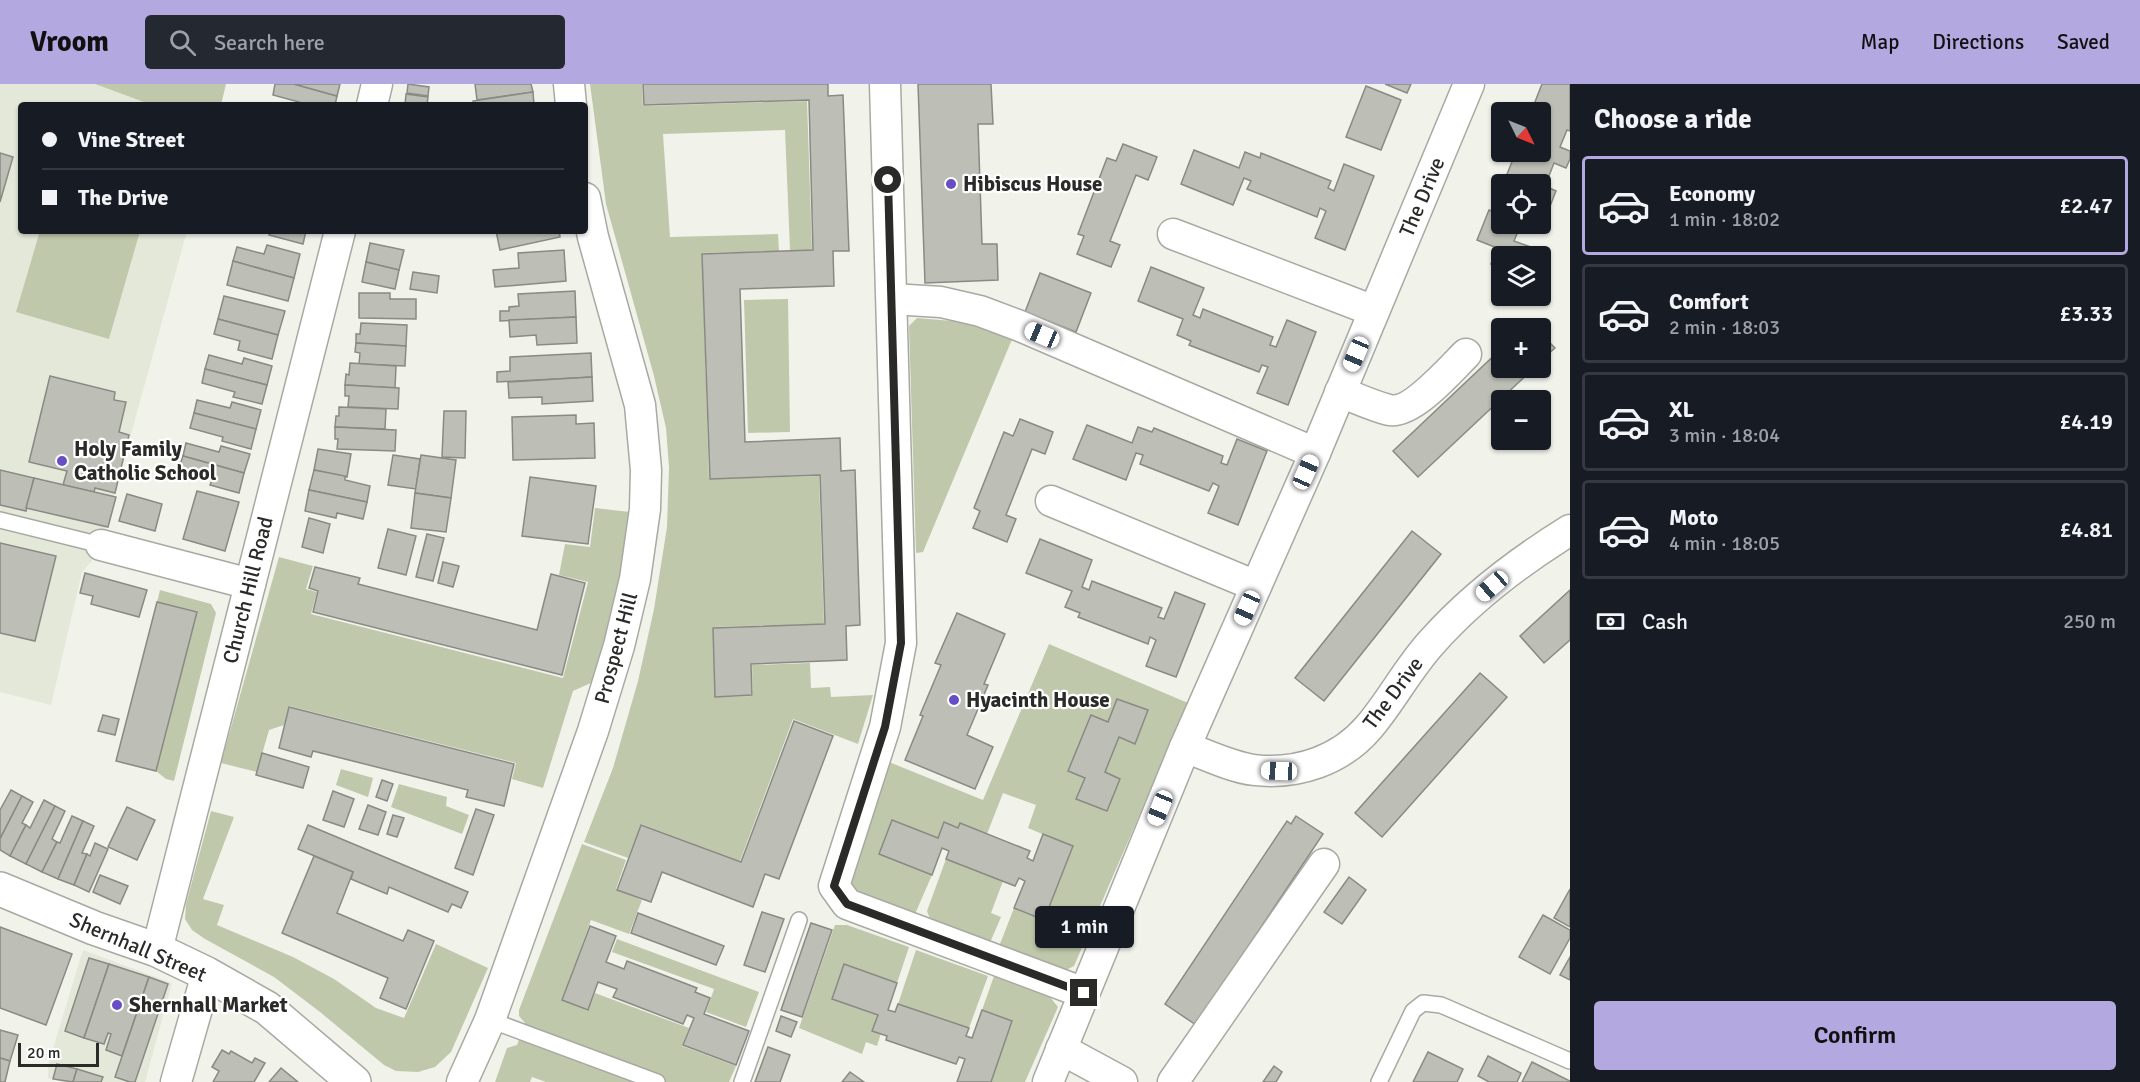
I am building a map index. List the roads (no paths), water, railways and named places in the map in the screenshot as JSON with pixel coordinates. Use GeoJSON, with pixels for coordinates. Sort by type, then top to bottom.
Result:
{"type":"FeatureCollection","features":[{"type":"Feature","properties":{"kind":"street"},"geometry":{"type":"LineString","coordinates":[[373,102],[378,84]]}},
{"type":"Feature","properties":{"kind":"street"},"geometry":{"type":"LineString","coordinates":[[569,84],[571,102]]}},
{"type":"Feature","properties":{"kind":"street"},"geometry":{"type":"LineString","coordinates":[[885,84],[901,643],[885,727],[834,886],[847,904],[1084,993]]}},
{"type":"Feature","properties":{"kind":"street","name":"The Drive"},"geometry":{"type":"LineString","coordinates":[[1048,1082],[1185,747],[1315,453],[1469,84]]}},
{"type":"Feature","properties":{"kind":"street","name":"Prospect Hill"},"geometry":{"type":"LineString","coordinates":[[462,1082],[490,1020],[592,731],[619,646],[635,579],[645,509],[646,470],[640,405],[588,213]]}},
{"type":"Feature","properties":{"kind":"street","name":"Church Hill Road"},"geometry":{"type":"LineString","coordinates":[[157,950],[339,234]]}},
{"type":"Feature","properties":{"kind":"street"},"geometry":{"type":"LineString","coordinates":[[1173,234],[1374,311]]}},
{"type":"Feature","properties":{"kind":"street"},"geometry":{"type":"LineString","coordinates":[[892,299],[941,302],[980,311],[1315,453]]}},
{"type":"Feature","properties":{"kind":"street"},"geometry":{"type":"LineString","coordinates":[[1340,392],[1390,410],[1404,408],[1424,394],[1466,354]]}},
{"type":"Feature","properties":{"kind":"street"},"geometry":{"type":"LineString","coordinates":[[1051,501],[1256,586]]}},
{"type":"Feature","properties":{"kind":"street","name":"The Drive"},"geometry":{"type":"LineString","coordinates":[[1185,747],[1253,770],[1279,771],[1306,767],[1332,758],[1351,746],[1370,727],[1430,643],[1457,617],[1510,571],[1570,530]]}},
{"type":"Feature","properties":{"kind":"street"},"geometry":{"type":"LineString","coordinates":[[101,545],[250,584]]}},
{"type":"Feature","properties":{"kind":"street"},"geometry":{"type":"LineString","coordinates":[[1173,1082],[1324,864]]}},
{"type":"Feature","properties":{"kind":"street","name":"Shernhall Street"},"geometry":{"type":"LineString","coordinates":[[0,889],[94,928],[157,950],[207,975],[267,1008],[354,1082]]}},
{"type":"Feature","properties":{"kind":"street"},"geometry":{"type":"LineString","coordinates":[[176,1082],[207,975]]}},
{"type":"Feature","properties":{"kind":"street"},"geometry":{"type":"LineString","coordinates":[[1062,1049],[1122,1082]]}},
{"type":"Feature","properties":{"kind":"lane"},"geometry":{"type":"LineString","coordinates":[[0,520],[101,545]]}},
{"type":"Feature","properties":{"kind":"lane"},"geometry":{"type":"LineString","coordinates":[[742,1082],[799,921]]}},
{"type":"Feature","properties":{"kind":"lane"},"geometry":{"type":"LineString","coordinates":[[1379,1082],[1413,1011],[1423,1003],[1441,1005],[1570,1061]]}},
{"type":"Feature","properties":{"kind":"lane"},"geometry":{"type":"LineString","coordinates":[[490,1020],[657,1082]]}},
{"type":"Feature","properties":{"kind":"place","name":"Hibiscus House"},"geometry":{"type":"Point","coordinates":[951,184]}},
{"type":"Feature","properties":{"kind":"place","name":"Holy Family Catholic School"},"geometry":{"type":"Point","coordinates":[62,461]}},
{"type":"Feature","properties":{"kind":"place","name":"Hyacinth House"},"geometry":{"type":"Point","coordinates":[954,700]}},
{"type":"Feature","properties":{"kind":"place","name":"Shernhall Market"},"geometry":{"type":"Point","coordinates":[117,1005]}}]}
